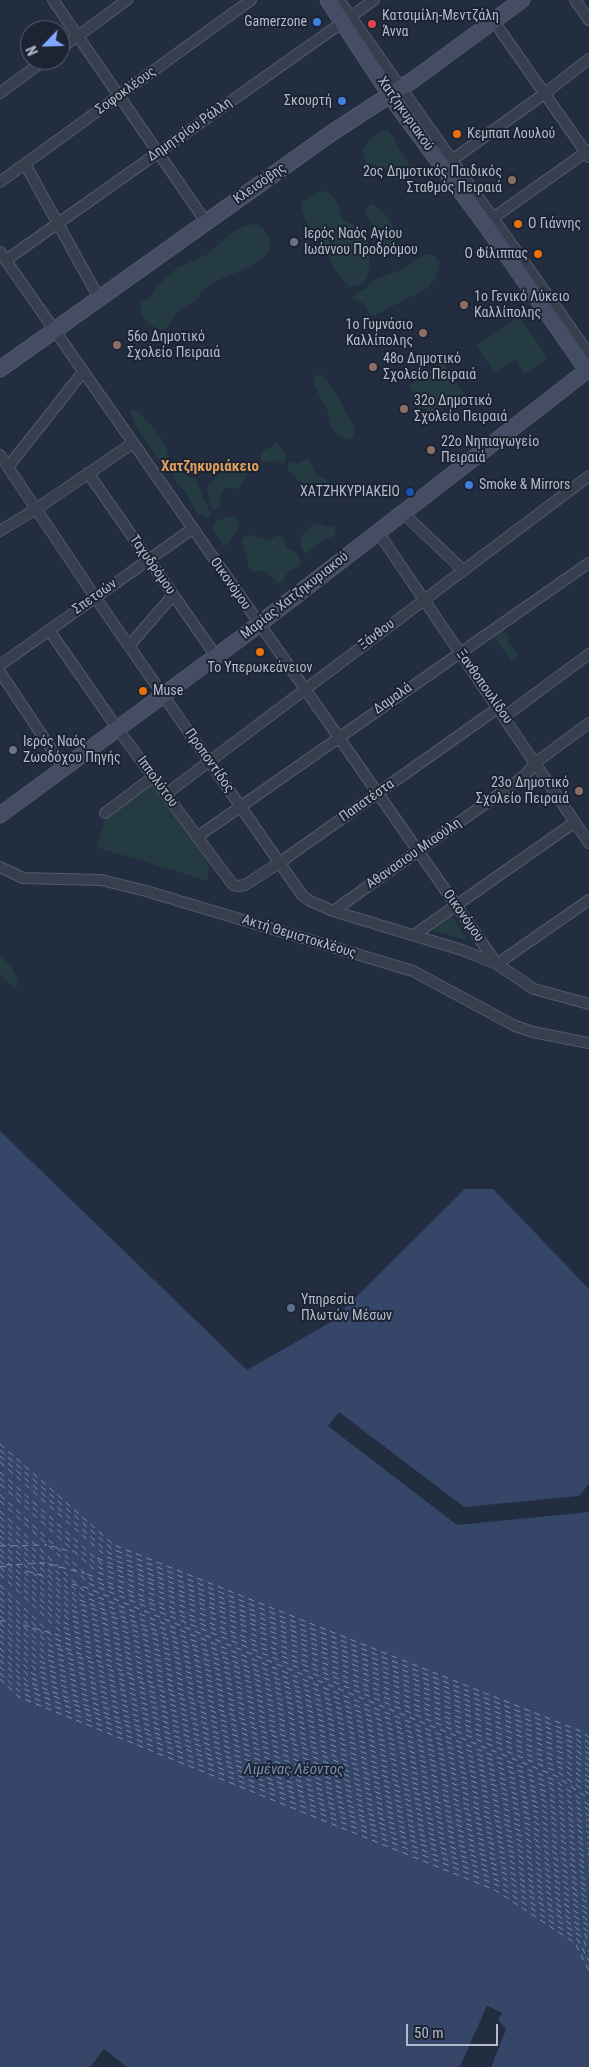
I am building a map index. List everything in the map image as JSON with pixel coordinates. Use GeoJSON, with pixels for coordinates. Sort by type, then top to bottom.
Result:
{"type":"FeatureCollection","features":[{"type":"Feature","properties":{"kind":"street"},"geometry":{"type":"LineString","coordinates":[[53,0],[206,222]]}},
{"type":"Feature","properties":{"kind":"street"},"geometry":{"type":"LineString","coordinates":[[70,42],[127,0]]}},
{"type":"Feature","properties":{"kind":"street","name":"Σοφοκλέους"},"geometry":{"type":"LineString","coordinates":[[0,182],[251,0]]}},
{"type":"Feature","properties":{"kind":"street","name":"Χατζηκυριακού"},"geometry":{"type":"LineString","coordinates":[[328,0],[347,19]]}},
{"type":"Feature","properties":{"kind":"street","name":"Χατζηκυριακού"},"geometry":{"type":"LineString","coordinates":[[339,0],[347,19],[351,36],[452,160],[489,221],[588,371]]}},
{"type":"Feature","properties":{"kind":"street","name":"Δημητρίου Ράλλη"},"geometry":{"type":"LineString","coordinates":[[3,256],[58,223],[374,0]]}},
{"type":"Feature","properties":{"kind":"street","name":"Κλεισόβης"},"geometry":{"type":"LineString","coordinates":[[0,369],[333,132],[396,92],[522,0]]}},
{"type":"Feature","properties":{"kind":"street"},"geometry":{"type":"LineString","coordinates":[[575,0],[589,20]]}},
{"type":"Feature","properties":{"kind":"street"},"geometry":{"type":"LineString","coordinates":[[489,221],[588,153],[544,94],[493,20]]}},
{"type":"Feature","properties":{"kind":"street"},"geometry":{"type":"LineString","coordinates":[[452,160],[589,59]]}},
{"type":"Feature","properties":{"kind":"street"},"geometry":{"type":"LineString","coordinates":[[0,93],[31,70]]}},
{"type":"Feature","properties":{"kind":"street","name":"Χατζηκυριακού"},"geometry":{"type":"LineString","coordinates":[[396,92],[489,221],[589,354]]}},
{"type":"Feature","properties":{"kind":"street"},"geometry":{"type":"LineString","coordinates":[[25,164],[99,298]]}},
{"type":"Feature","properties":{"kind":"street","name":"Οικονόμου"},"geometry":{"type":"LineString","coordinates":[[3,256],[258,625],[497,964]]}},
{"type":"Feature","properties":{"kind":"street","name":"Μαρίας Χατζηκυριακού"},"geometry":{"type":"LineString","coordinates":[[0,816],[258,625],[588,371]]}},
{"type":"Feature","properties":{"kind":"street"},"geometry":{"type":"LineString","coordinates":[[8,467],[83,372]]}},
{"type":"Feature","properties":{"kind":"street"},"geometry":{"type":"LineString","coordinates":[[0,531],[133,444]]}},
{"type":"Feature","properties":{"kind":"street","name":"Προποντίδος"},"geometry":{"type":"LineString","coordinates":[[0,455],[162,695],[302,895],[333,911],[462,950],[497,964]]}},
{"type":"Feature","properties":{"kind":"street","name":"Ταχυδρόμου"},"geometry":{"type":"LineString","coordinates":[[88,473],[216,656]]}},
{"type":"Feature","properties":{"kind":"street","name":"Ξάνθου"},"geometry":{"type":"LineString","coordinates":[[166,794],[589,476]]}},
{"type":"Feature","properties":{"kind":"street"},"geometry":{"type":"LineString","coordinates":[[403,512],[464,570]]}},
{"type":"Feature","properties":{"kind":"street","name":"Σπετσών"},"geometry":{"type":"LineString","coordinates":[[0,666],[192,529]]}},
{"type":"Feature","properties":{"kind":"street","name":"Ξανθοπουλίδου"},"geometry":{"type":"LineString","coordinates":[[378,532],[589,843]]}},
{"type":"Feature","properties":{"kind":"street","name":"Δαμαλά"},"geometry":{"type":"LineString","coordinates":[[198,837],[338,737],[589,563]]}},
{"type":"Feature","properties":{"kind":"street"},"geometry":{"type":"LineString","coordinates":[[129,646],[173,595]]}},
{"type":"Feature","properties":{"kind":"street","name":"Ιππολύτου"},"geometry":{"type":"LineString","coordinates":[[48,630],[117,728],[233,885]]}},
{"type":"Feature","properties":{"kind":"street","name":"Παπατέστα"},"geometry":{"type":"LineString","coordinates":[[233,885],[245,885],[280,863],[378,794],[589,654]]}},
{"type":"Feature","properties":{"kind":"street"},"geometry":{"type":"LineString","coordinates":[[0,672],[64,768]]}},
{"type":"Feature","properties":{"kind":"street","name":"Αθανασιου Μιαούλη"},"geometry":{"type":"LineString","coordinates":[[333,911],[528,772],[535,763],[589,723]]}},
{"type":"Feature","properties":{"kind":"street"},"geometry":{"type":"LineString","coordinates":[[105,813],[153,777]]}},
{"type":"Feature","properties":{"kind":"street"},"geometry":{"type":"LineString","coordinates":[[414,935],[575,822]]}},
{"type":"Feature","properties":{"kind":"street","name":"Ακτή Θεμιστοκλέους"},"geometry":{"type":"LineString","coordinates":[[0,866],[23,878],[101,880],[146,891],[413,971],[515,1026],[533,1032],[589,1043]]}},
{"type":"Feature","properties":{"kind":"street"},"geometry":{"type":"LineString","coordinates":[[589,900],[497,964],[534,989],[589,1004]]}},
{"type":"Feature","properties":{"kind":"green space"},"geometry":{"type":"Polygon","coordinates":[[[388,130],[413,170],[414,178],[411,184],[395,179],[383,168],[366,163],[363,150],[376,134],[388,130]]]}},
{"type":"Feature","properties":{"kind":"green space"},"geometry":{"type":"Polygon","coordinates":[[[321,191],[333,197],[343,220],[366,231],[369,274],[363,283],[349,287],[335,271],[326,247],[305,219],[300,203],[321,191]]]}},
{"type":"Feature","properties":{"kind":"green space"},"geometry":{"type":"Polygon","coordinates":[[[372,204],[388,217],[391,223],[396,236],[395,250],[387,251],[367,217],[365,209],[372,204]]]}},
{"type":"Feature","properties":{"kind":"green space"},"geometry":{"type":"Polygon","coordinates":[[[256,224],[265,231],[270,241],[269,249],[264,256],[256,263],[208,286],[194,301],[177,312],[166,329],[158,329],[149,324],[142,315],[141,302],[149,299],[158,285],[177,268],[208,254],[233,231],[256,224]]]}},
{"type":"Feature","properties":{"kind":"green space"},"geometry":{"type":"Polygon","coordinates":[[[427,254],[433,255],[440,263],[435,279],[428,288],[375,315],[369,313],[363,303],[352,299],[355,294],[366,289],[373,280],[401,270],[415,259],[427,254]]]}},
{"type":"Feature","properties":{"kind":"green space"},"geometry":{"type":"Polygon","coordinates":[[[519,316],[548,358],[525,374],[515,360],[495,373],[476,346],[519,316]]]}},
{"type":"Feature","properties":{"kind":"green space"},"geometry":{"type":"Polygon","coordinates":[[[443,362],[464,393],[430,416],[409,386],[443,362]]]}},
{"type":"Feature","properties":{"kind":"green space"},"geometry":{"type":"Polygon","coordinates":[[[321,374],[335,391],[353,425],[355,430],[352,440],[346,439],[334,431],[331,426],[327,409],[315,388],[316,376],[321,374]]]}},
{"type":"Feature","properties":{"kind":"green space"},"geometry":{"type":"Polygon","coordinates":[[[131,410],[138,411],[164,442],[167,449],[167,462],[159,460],[151,450],[134,421],[131,410]]]}},
{"type":"Feature","properties":{"kind":"green space"},"geometry":{"type":"Polygon","coordinates":[[[277,441],[286,456],[283,463],[273,460],[263,462],[260,457],[262,451],[271,447],[277,441]]]}},
{"type":"Feature","properties":{"kind":"green space"},"geometry":{"type":"Polygon","coordinates":[[[303,460],[309,460],[316,475],[326,478],[328,484],[326,487],[299,481],[291,474],[287,468],[288,464],[290,462],[298,463],[303,460]]]}},
{"type":"Feature","properties":{"kind":"green space"},"geometry":{"type":"Polygon","coordinates":[[[236,465],[245,471],[247,476],[237,489],[226,488],[222,491],[219,507],[214,510],[209,502],[208,485],[225,469],[236,465]]]}},
{"type":"Feature","properties":{"kind":"green space"},"geometry":{"type":"Polygon","coordinates":[[[180,472],[195,479],[211,515],[207,518],[199,514],[174,478],[174,473],[180,472]]]}},
{"type":"Feature","properties":{"kind":"green space"},"geometry":{"type":"Polygon","coordinates":[[[234,517],[238,521],[239,526],[228,545],[222,545],[214,531],[213,525],[217,521],[234,517]]]}},
{"type":"Feature","properties":{"kind":"green space"},"geometry":{"type":"Polygon","coordinates":[[[318,523],[334,527],[337,531],[333,536],[319,543],[306,554],[302,550],[302,536],[309,528],[318,523]]]}},
{"type":"Feature","properties":{"kind":"green space"},"geometry":{"type":"Polygon","coordinates":[[[251,535],[268,540],[279,535],[283,538],[287,548],[297,553],[301,563],[298,567],[288,572],[282,582],[277,583],[265,570],[254,572],[249,569],[241,540],[251,535]]]}},
{"type":"Feature","properties":{"kind":"green space"},"geometry":{"type":"Polygon","coordinates":[[[503,630],[510,637],[507,641],[519,656],[512,662],[494,637],[503,630]]]}},
{"type":"Feature","properties":{"kind":"green space"},"geometry":{"type":"Polygon","coordinates":[[[152,782],[209,857],[208,881],[96,847],[106,817],[152,782]]]}},
{"type":"Feature","properties":{"kind":"green space"},"geometry":{"type":"Polygon","coordinates":[[[450,917],[453,918],[469,941],[432,930],[450,917]]]}},
{"type":"Feature","properties":{"kind":"green space"},"geometry":{"type":"Polygon","coordinates":[[[0,955],[16,975],[16,990],[0,975],[0,955]]]}},
{"type":"Feature","properties":{"kind":"water","name":"Λιμένας Λέοντος"},"geometry":{"type":"Polygon","coordinates":[[[0,1131],[247,1370],[331,1322],[465,1189],[493,1189],[589,1289],[589,1484],[579,1496],[464,1507],[339,1412],[328,1426],[457,1525],[589,1512],[589,2067],[491,2067],[506,2029],[498,2020],[502,2013],[487,2006],[460,2067],[127,2067],[104,2049],[90,2067],[0,2067],[0,1131]]]}},
{"type":"Feature","properties":{"kind":"pier"},"geometry":{"type":"Polygon","coordinates":[[[487,2006],[502,2013],[498,2020],[506,2029],[491,2067],[489,2067],[503,2029],[496,2021],[498,2014],[488,2009],[463,2067],[460,2067],[487,2006]]]}},
{"type":"Feature","properties":{"kind":"ferry route"},"geometry":{"type":"LineString","coordinates":[[0,1444],[114,1545],[580,1731],[589,1737]]}},
{"type":"Feature","properties":{"kind":"ferry route"},"geometry":{"type":"LineString","coordinates":[[0,1450],[112,1549],[578,1735],[589,1743]]}},
{"type":"Feature","properties":{"kind":"ferry route"},"geometry":{"type":"LineString","coordinates":[[0,1456],[109,1553],[576,1739],[589,1749]]}},
{"type":"Feature","properties":{"kind":"ferry route"},"geometry":{"type":"LineString","coordinates":[[0,1462],[107,1557],[574,1743],[589,1754]]}},
{"type":"Feature","properties":{"kind":"ferry route"},"geometry":{"type":"LineString","coordinates":[[0,1472],[102,1564],[569,1751],[589,1766]]}},
{"type":"Feature","properties":{"kind":"ferry route"},"geometry":{"type":"LineString","coordinates":[[0,1478],[100,1568],[567,1755],[589,1771]]}},
{"type":"Feature","properties":{"kind":"ferry route"},"geometry":{"type":"LineString","coordinates":[[0,1484],[97,1572],[565,1760],[589,1777]]}},
{"type":"Feature","properties":{"kind":"ferry route"},"geometry":{"type":"LineString","coordinates":[[0,1495],[92,1580],[561,1768],[589,1788]]}},
{"type":"Feature","properties":{"kind":"ferry route"},"geometry":{"type":"LineString","coordinates":[[0,1501],[90,1584],[558,1772],[589,1794]]}},
{"type":"Feature","properties":{"kind":"ferry route"},"geometry":{"type":"LineString","coordinates":[[0,1511],[85,1592],[554,1780],[589,1805]]}},
{"type":"Feature","properties":{"kind":"ferry route"},"geometry":{"type":"LineString","coordinates":[[0,1517],[82,1596],[552,1784],[589,1810]]}},
{"type":"Feature","properties":{"kind":"ferry route"},"geometry":{"type":"LineString","coordinates":[[0,1524],[80,1600],[550,1788],[589,1816]]}},
{"type":"Feature","properties":{"kind":"ferry route"},"geometry":{"type":"LineString","coordinates":[[0,1530],[78,1603],[547,1792],[589,1821]]}},
{"type":"Feature","properties":{"kind":"ferry route"},"geometry":{"type":"LineString","coordinates":[[0,1536],[75,1607],[545,1796],[589,1827]]}},
{"type":"Feature","properties":{"kind":"ferry route"},"geometry":{"type":"LineString","coordinates":[[0,1542],[73,1611],[543,1800],[589,1833]]}},
{"type":"Feature","properties":{"kind":"ferry route"},"geometry":{"type":"LineString","coordinates":[[0,1546],[47,1545]]}},
{"type":"Feature","properties":{"kind":"ferry route"},"geometry":{"type":"LineString","coordinates":[[51,1546],[73,1552]]}},
{"type":"Feature","properties":{"kind":"ferry route"},"geometry":{"type":"LineString","coordinates":[[0,1549],[70,1615],[541,1804],[589,1838]]}},
{"type":"Feature","properties":{"kind":"ferry route"},"geometry":{"type":"LineString","coordinates":[[0,1555],[68,1619],[539,1808],[589,1844]]}},
{"type":"Feature","properties":{"kind":"ferry route"},"geometry":{"type":"LineString","coordinates":[[97,1558],[572,1747],[589,1760]]}},
{"type":"Feature","properties":{"kind":"ferry route"},"geometry":{"type":"LineString","coordinates":[[0,1561],[65,1623],[537,1812],[589,1849]]}},
{"type":"Feature","properties":{"kind":"ferry route"},"geometry":{"type":"LineString","coordinates":[[6,1565],[45,1563],[57,1566]]}},
{"type":"Feature","properties":{"kind":"ferry route"},"geometry":{"type":"LineString","coordinates":[[0,1566],[12,1568]]}},
{"type":"Feature","properties":{"kind":"ferry route"},"geometry":{"type":"LineString","coordinates":[[0,1567],[63,1627],[534,1816],[589,1855]]}},
{"type":"Feature","properties":{"kind":"ferry route"},"geometry":{"type":"LineString","coordinates":[[60,1567],[83,1573]]}},
{"type":"Feature","properties":{"kind":"ferry route"},"geometry":{"type":"LineString","coordinates":[[26,1571],[48,1577]]}},
{"type":"Feature","properties":{"kind":"ferry route"},"geometry":{"type":"LineString","coordinates":[[0,1574],[60,1631],[532,1820],[589,1860]]}},
{"type":"Feature","properties":{"kind":"ferry route"},"geometry":{"type":"LineString","coordinates":[[87,1574],[563,1764],[589,1782]]}},
{"type":"Feature","properties":{"kind":"ferry route"},"geometry":{"type":"LineString","coordinates":[[72,1584],[87,1588],[556,1776],[589,1799]]}},
{"type":"Feature","properties":{"kind":"ferry route"},"geometry":{"type":"LineString","coordinates":[[0,1585],[56,1639],[528,1829],[589,1871]]}},
{"type":"Feature","properties":{"kind":"ferry route"},"geometry":{"type":"LineString","coordinates":[[0,1591],[53,1643],[526,1833],[589,1877]]}},
{"type":"Feature","properties":{"kind":"ferry route"},"geometry":{"type":"LineString","coordinates":[[0,1598],[51,1646],[524,1837],[589,1882]]}},
{"type":"Feature","properties":{"kind":"ferry route"},"geometry":{"type":"LineString","coordinates":[[0,1604],[48,1650],[521,1841],[589,1888]]}},
{"type":"Feature","properties":{"kind":"ferry route"},"geometry":{"type":"LineString","coordinates":[[0,1610],[46,1654],[519,1845],[589,1893]]}},
{"type":"Feature","properties":{"kind":"ferry route"},"geometry":{"type":"LineString","coordinates":[[0,1616],[43,1658],[517,1849],[589,1899]]}},
{"type":"Feature","properties":{"kind":"ferry route"},"geometry":{"type":"LineString","coordinates":[[0,1621],[10,1621]]}},
{"type":"Feature","properties":{"kind":"ferry route"},"geometry":{"type":"LineString","coordinates":[[0,1623],[41,1662],[515,1853],[589,1904]]}},
{"type":"Feature","properties":{"kind":"ferry route"},"geometry":{"type":"LineString","coordinates":[[23,1625],[58,1635],[530,1825],[589,1866]]}},
{"type":"Feature","properties":{"kind":"ferry route"},"geometry":{"type":"LineString","coordinates":[[0,1629],[38,1666],[513,1857],[589,1910]]}},
{"type":"Feature","properties":{"kind":"ferry route"},"geometry":{"type":"LineString","coordinates":[[0,1635],[36,1670],[510,1861],[589,1915]]}},
{"type":"Feature","properties":{"kind":"ferry route"},"geometry":{"type":"LineString","coordinates":[[0,1641],[33,1674],[508,1865],[589,1921]]}},
{"type":"Feature","properties":{"kind":"ferry route"},"geometry":{"type":"LineString","coordinates":[[0,1648],[31,1678],[506,1869],[589,1926]]}},
{"type":"Feature","properties":{"kind":"ferry route"},"geometry":{"type":"LineString","coordinates":[[0,1654],[28,1682],[504,1873],[589,1932]]}},
{"type":"Feature","properties":{"kind":"ferry route"},"geometry":{"type":"LineString","coordinates":[[0,1660],[26,1685],[502,1877],[585,1934],[589,1942]]}},
{"type":"Feature","properties":{"kind":"ferry route"},"geometry":{"type":"LineString","coordinates":[[0,1667],[24,1689],[499,1881],[582,1937],[589,1952]]}},
{"type":"Feature","properties":{"kind":"ferry route"},"geometry":{"type":"LineString","coordinates":[[0,1673],[21,1693],[497,1885],[578,1940],[589,1961]]}},
{"type":"Feature","properties":{"kind":"ferry route"},"geometry":{"type":"LineString","coordinates":[[0,1679],[19,1697],[495,1890],[575,1943],[589,1971]]}},
{"type":"Feature","properties":{"kind":"place","name":"Gamerzone"},"geometry":{"type":"Point","coordinates":[317,22]}},
{"type":"Feature","properties":{"kind":"place","name":"Κατσιμίλη-Μεντζάλη Άννα"},"geometry":{"type":"Point","coordinates":[372,24]}},
{"type":"Feature","properties":{"kind":"place","name":"Σκουρτή"},"geometry":{"type":"Point","coordinates":[342,101]}},
{"type":"Feature","properties":{"kind":"place","name":"Κεμπαπ Λουλού"},"geometry":{"type":"Point","coordinates":[457,134]}},
{"type":"Feature","properties":{"kind":"place","name":"2ος Δημοτικός Παιδικός Σταθμός Πειραιά"},"geometry":{"type":"Point","coordinates":[512,180]}},
{"type":"Feature","properties":{"kind":"place","name":"Ο Γιάννης"},"geometry":{"type":"Point","coordinates":[518,224]}},
{"type":"Feature","properties":{"kind":"place","name":"Ιερός Ναός Αγίου Ιωάννου Προδρόμου"},"geometry":{"type":"Point","coordinates":[294,242]}},
{"type":"Feature","properties":{"kind":"place","name":"Ο Φίλιππας"},"geometry":{"type":"Point","coordinates":[538,254]}},
{"type":"Feature","properties":{"kind":"place","name":"1ο Γενικό Λύκειο Καλλίπολης"},"geometry":{"type":"Point","coordinates":[464,305]}},
{"type":"Feature","properties":{"kind":"place","name":"1ο Γυμνάσιο Καλλίπολης"},"geometry":{"type":"Point","coordinates":[423,333]}},
{"type":"Feature","properties":{"kind":"place","name":"56ο Δημοτικό Σχολείο Πειραιά"},"geometry":{"type":"Point","coordinates":[117,345]}},
{"type":"Feature","properties":{"kind":"place","name":"48ο Δημοτικό Σχολείο Πειραιά"},"geometry":{"type":"Point","coordinates":[373,367]}},
{"type":"Feature","properties":{"kind":"place","name":"32ο Δημοτικό Σχολείο Πειραιά"},"geometry":{"type":"Point","coordinates":[404,409]}},
{"type":"Feature","properties":{"kind":"place","name":"22ο Νηπιαγωγείο Πειραιά"},"geometry":{"type":"Point","coordinates":[431,450]}},
{"type":"Feature","properties":{"kind":"place","name":"Smoke & Mirrors"},"geometry":{"type":"Point","coordinates":[469,485]}},
{"type":"Feature","properties":{"kind":"place","name":"ΧΑΤΖΗΚΥΡΙΑΚΕΙΟ"},"geometry":{"type":"Point","coordinates":[410,492]}},
{"type":"Feature","properties":{"kind":"place","name":"Το Υπερωκεάνειον"},"geometry":{"type":"Point","coordinates":[260,652]}},
{"type":"Feature","properties":{"kind":"place","name":"Muse"},"geometry":{"type":"Point","coordinates":[143,691]}},
{"type":"Feature","properties":{"kind":"place","name":"Ιερός Ναός Ζωοδόχου Πηγής"},"geometry":{"type":"Point","coordinates":[13,750]}},
{"type":"Feature","properties":{"kind":"place","name":"23ο Δημοτικό Σχολείο Πειραιά"},"geometry":{"type":"Point","coordinates":[579,791]}},
{"type":"Feature","properties":{"kind":"place","name":"Υπηρεσία Πλωτών Μέσων"},"geometry":{"type":"Point","coordinates":[291,1308]}},
{"type":"Feature","properties":{"kind":"district","name":"Χατζηκυριάκειο"},"geometry":{"type":"Point","coordinates":[210,467]}}]}
